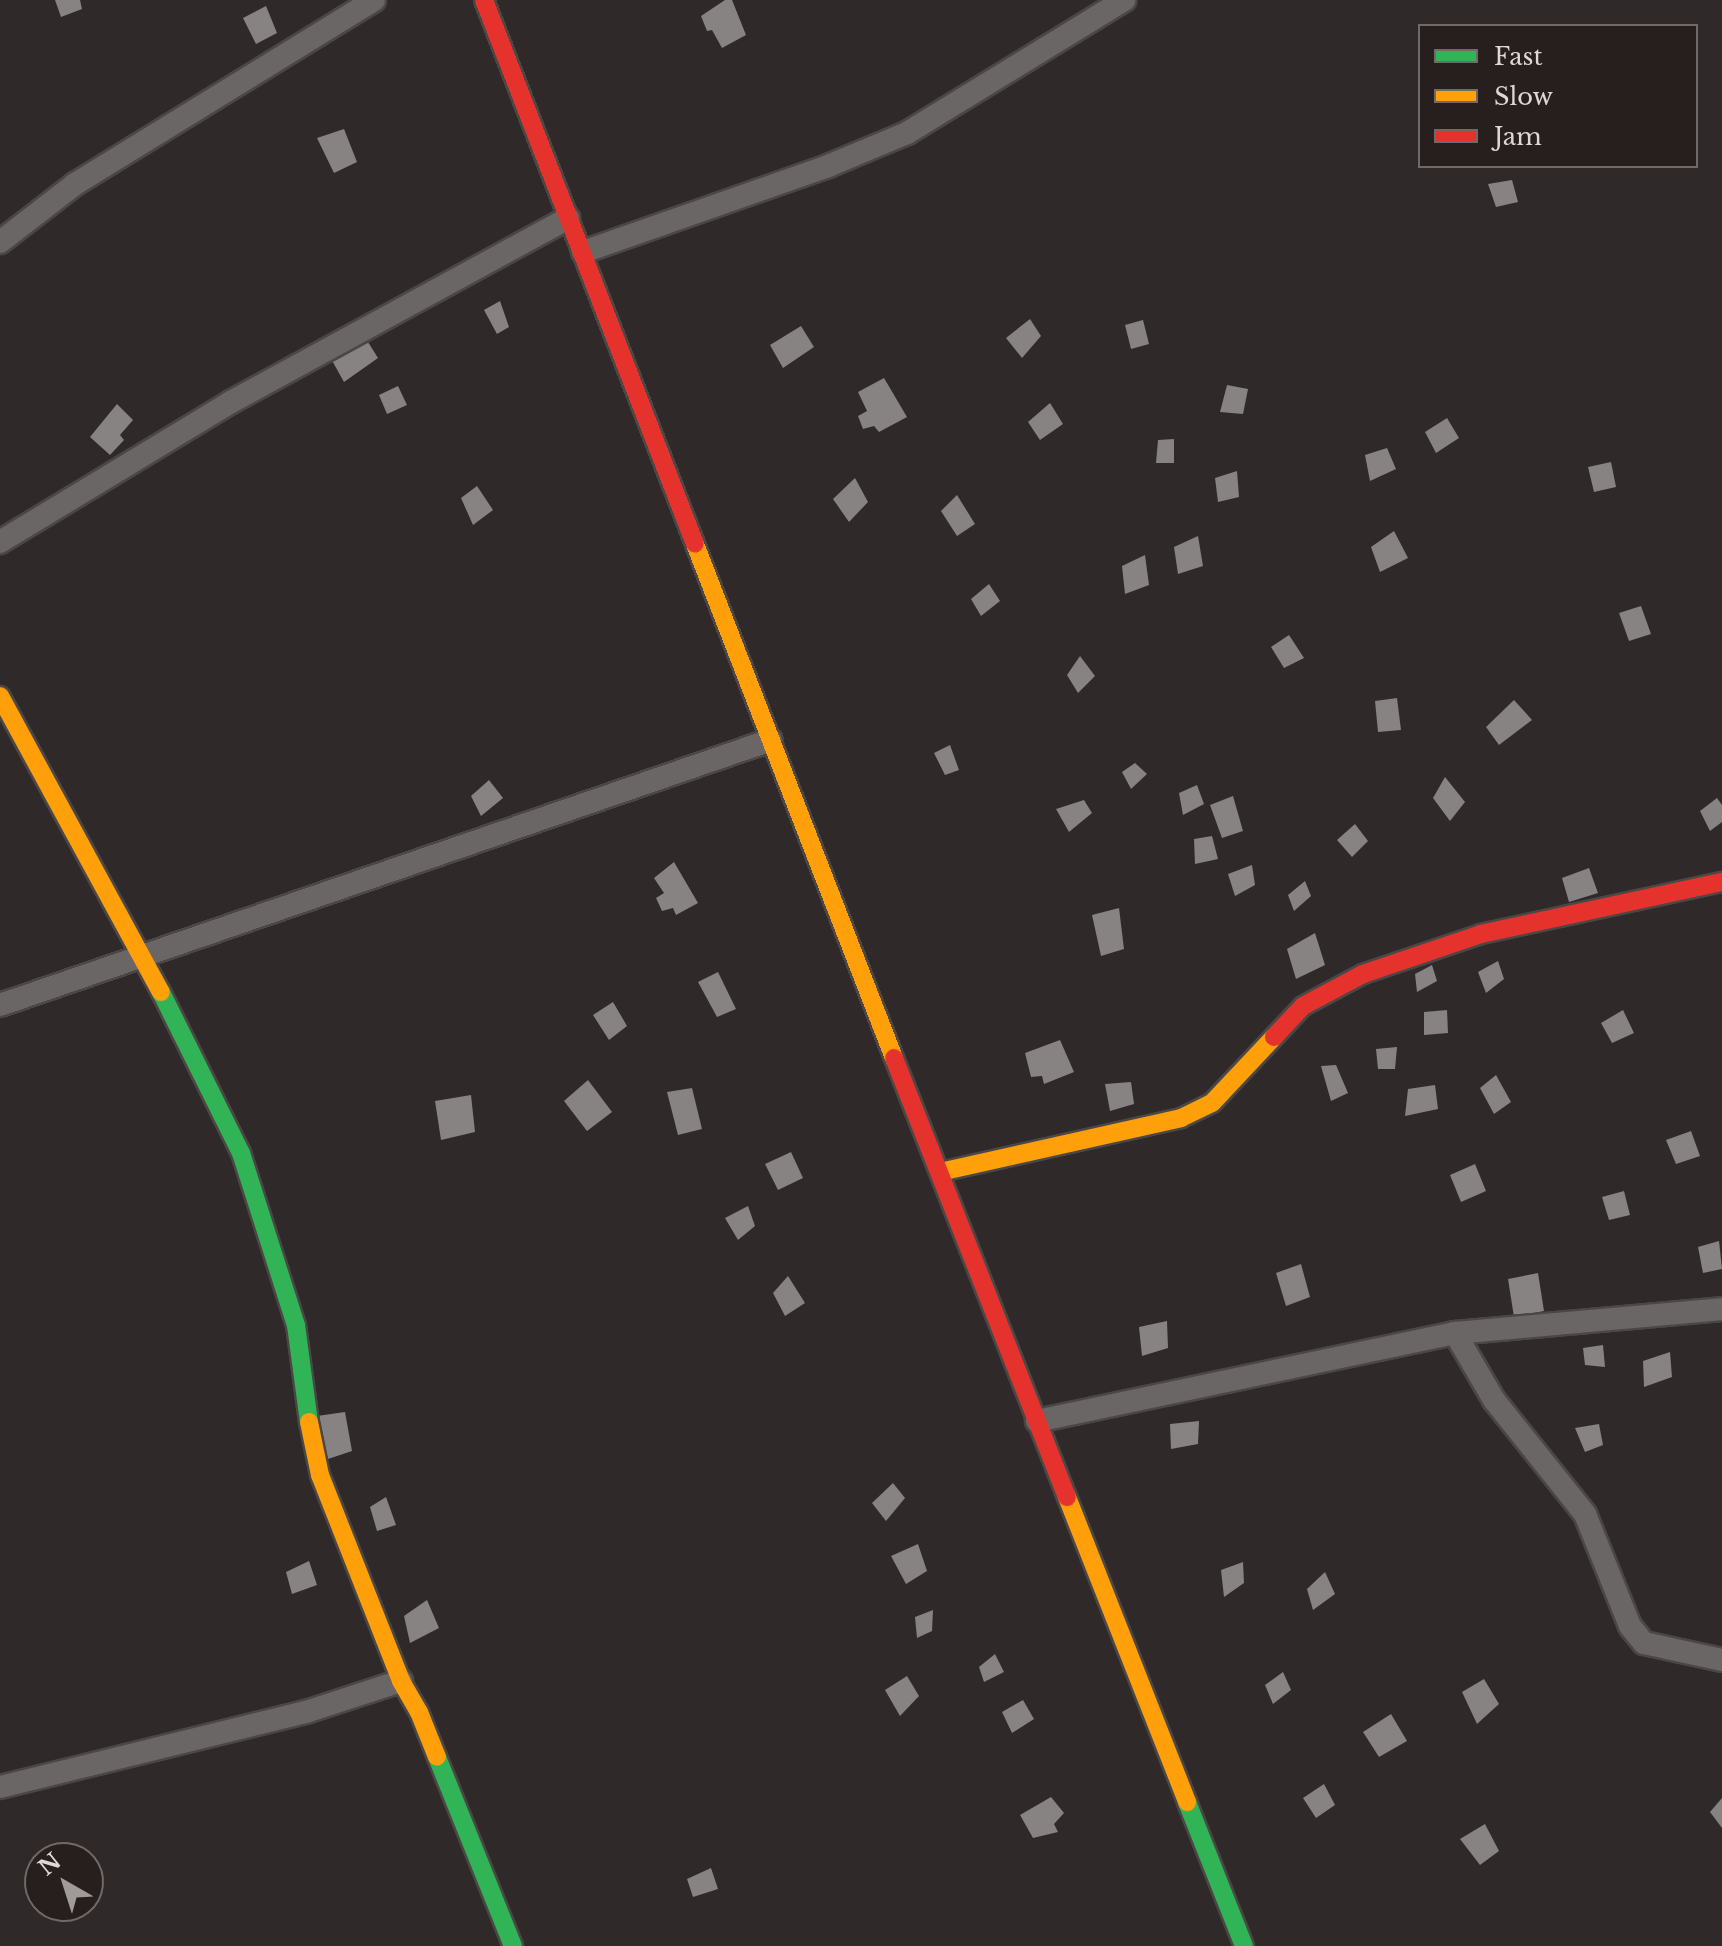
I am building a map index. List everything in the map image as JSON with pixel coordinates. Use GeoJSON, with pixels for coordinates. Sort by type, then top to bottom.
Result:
{"type":"FeatureCollection","features":[{"type":"Feature","properties":{"kind":"street"},"geometry":{"type":"LineString","coordinates":[[0,242],[75,184],[374,0]]}},
{"type":"Feature","properties":{"kind":"street"},"geometry":{"type":"LineString","coordinates":[[484,0],[1244,1946]]}},
{"type":"Feature","properties":{"kind":"street"},"geometry":{"type":"LineString","coordinates":[[583,252],[828,166],[907,133],[1038,49],[1124,0]]}},
{"type":"Feature","properties":{"kind":"street"},"geometry":{"type":"LineString","coordinates":[[0,542],[231,402],[568,218]]}},
{"type":"Feature","properties":{"kind":"street"},"geometry":{"type":"LineString","coordinates":[[0,696],[142,955],[241,1153],[296,1325],[304,1397],[320,1475],[401,1681],[419,1712],[513,1946]]}},
{"type":"Feature","properties":{"kind":"street"},"geometry":{"type":"LineString","coordinates":[[0,1005],[771,740]]}},
{"type":"Feature","properties":{"kind":"street"},"geometry":{"type":"LineString","coordinates":[[940,1172],[1181,1118],[1212,1103],[1303,1006],[1326,991],[1363,974],[1481,934],[1722,882]]}},
{"type":"Feature","properties":{"kind":"street"},"geometry":{"type":"LineString","coordinates":[[1037,1421],[1455,1333],[1722,1309]]}},
{"type":"Feature","properties":{"kind":"street"},"geometry":{"type":"LineString","coordinates":[[1455,1333],[1494,1400],[1585,1514],[1630,1626],[1644,1643],[1722,1660]]}},
{"type":"Feature","properties":{"kind":"street"},"geometry":{"type":"LineString","coordinates":[[0,1787],[306,1712],[401,1681]]}},
{"type":"Feature","properties":{"kind":"building"},"geometry":{"type":"Polygon","coordinates":[[[55,0],[80,0],[82,9],[61,17],[55,0]]]}},
{"type":"Feature","properties":{"kind":"building"},"geometry":{"type":"Polygon","coordinates":[[[725,0],[732,0],[746,35],[722,48],[712,30],[707,31],[701,16],[725,0]]]}},
{"type":"Feature","properties":{"kind":"building"},"geometry":{"type":"Polygon","coordinates":[[[266,6],[277,33],[256,44],[243,18],[266,6]]]}},
{"type":"Feature","properties":{"kind":"building"},"geometry":{"type":"Polygon","coordinates":[[[344,129],[357,162],[334,173],[317,138],[344,129]]]}},
{"type":"Feature","properties":{"kind":"building"},"geometry":{"type":"Polygon","coordinates":[[[1512,180],[1518,202],[1496,207],[1488,184],[1512,180]]]}},
{"type":"Feature","properties":{"kind":"building"},"geometry":{"type":"Polygon","coordinates":[[[500,301],[509,327],[497,334],[484,310],[500,301]]]}},
{"type":"Feature","properties":{"kind":"building"},"geometry":{"type":"Polygon","coordinates":[[[1030,319],[1041,336],[1022,358],[1006,338],[1030,319]]]}},
{"type":"Feature","properties":{"kind":"building"},"geometry":{"type":"Polygon","coordinates":[[[1143,320],[1149,344],[1131,349],[1125,325],[1143,320]]]}},
{"type":"Feature","properties":{"kind":"building"},"geometry":{"type":"Polygon","coordinates":[[[801,326],[814,347],[783,368],[770,345],[801,326]]]}},
{"type":"Feature","properties":{"kind":"building"},"geometry":{"type":"Polygon","coordinates":[[[363,334],[378,358],[344,382],[330,357],[363,334]]]}},
{"type":"Feature","properties":{"kind":"building"},"geometry":{"type":"Polygon","coordinates":[[[884,378],[907,417],[879,432],[874,426],[863,429],[858,416],[867,411],[858,392],[884,378]]]}},
{"type":"Feature","properties":{"kind":"building"},"geometry":{"type":"Polygon","coordinates":[[[1227,385],[1248,389],[1243,414],[1220,412],[1227,385]]]}},
{"type":"Feature","properties":{"kind":"building"},"geometry":{"type":"Polygon","coordinates":[[[398,386],[407,405],[387,414],[379,395],[398,386]]]}},
{"type":"Feature","properties":{"kind":"building"},"geometry":{"type":"Polygon","coordinates":[[[1050,403],[1063,424],[1040,440],[1028,422],[1050,403]]]}},
{"type":"Feature","properties":{"kind":"building"},"geometry":{"type":"Polygon","coordinates":[[[117,404],[133,420],[120,435],[124,440],[110,455],[90,437],[117,404]]]}},
{"type":"Feature","properties":{"kind":"building"},"geometry":{"type":"Polygon","coordinates":[[[1447,418],[1459,438],[1436,453],[1425,432],[1447,418]]]}},
{"type":"Feature","properties":{"kind":"building"},"geometry":{"type":"Polygon","coordinates":[[[1174,439],[1174,463],[1156,463],[1158,440],[1174,439]]]}},
{"type":"Feature","properties":{"kind":"building"},"geometry":{"type":"Polygon","coordinates":[[[1387,448],[1396,469],[1370,481],[1365,455],[1387,448]]]}},
{"type":"Feature","properties":{"kind":"building"},"geometry":{"type":"Polygon","coordinates":[[[1611,462],[1616,487],[1594,492],[1588,467],[1611,462]]]}},
{"type":"Feature","properties":{"kind":"building"},"geometry":{"type":"Polygon","coordinates":[[[1237,471],[1239,497],[1218,502],[1215,478],[1237,471]]]}},
{"type":"Feature","properties":{"kind":"building"},"geometry":{"type":"Polygon","coordinates":[[[855,478],[868,502],[849,522],[833,499],[855,478]]]}},
{"type":"Feature","properties":{"kind":"building"},"geometry":{"type":"Polygon","coordinates":[[[477,486],[493,510],[473,525],[461,498],[477,486]]]}},
{"type":"Feature","properties":{"kind":"building"},"geometry":{"type":"Polygon","coordinates":[[[957,495],[975,524],[957,536],[941,511],[957,495]]]}},
{"type":"Feature","properties":{"kind":"building"},"geometry":{"type":"Polygon","coordinates":[[[1394,531],[1408,558],[1380,572],[1371,547],[1394,531]]]}},
{"type":"Feature","properties":{"kind":"building"},"geometry":{"type":"Polygon","coordinates":[[[1198,536],[1203,566],[1178,574],[1174,547],[1198,536]]]}},
{"type":"Feature","properties":{"kind":"building"},"geometry":{"type":"Polygon","coordinates":[[[1145,555],[1149,585],[1125,594],[1122,566],[1145,555]]]}},
{"type":"Feature","properties":{"kind":"building"},"geometry":{"type":"Polygon","coordinates":[[[989,584],[1000,601],[981,616],[971,599],[989,584]]]}},
{"type":"Feature","properties":{"kind":"building"},"geometry":{"type":"Polygon","coordinates":[[[1641,606],[1651,634],[1629,641],[1619,613],[1641,606]]]}},
{"type":"Feature","properties":{"kind":"building"},"geometry":{"type":"Polygon","coordinates":[[[1289,635],[1304,658],[1284,668],[1271,647],[1289,635]]]}},
{"type":"Feature","properties":{"kind":"building"},"geometry":{"type":"Polygon","coordinates":[[[1080,656],[1095,676],[1078,693],[1067,675],[1080,656]]]}},
{"type":"Feature","properties":{"kind":"building"},"geometry":{"type":"Polygon","coordinates":[[[1397,698],[1401,730],[1378,732],[1375,701],[1397,698]]]}},
{"type":"Feature","properties":{"kind":"building"},"geometry":{"type":"Polygon","coordinates":[[[1514,700],[1532,720],[1499,745],[1486,727],[1514,700]]]}},
{"type":"Feature","properties":{"kind":"building"},"geometry":{"type":"Polygon","coordinates":[[[950,745],[959,770],[945,775],[934,753],[950,745]]]}},
{"type":"Feature","properties":{"kind":"building"},"geometry":{"type":"Polygon","coordinates":[[[1135,763],[1147,774],[1131,789],[1122,772],[1135,763]]]}},
{"type":"Feature","properties":{"kind":"building"},"geometry":{"type":"Polygon","coordinates":[[[1445,777],[1465,802],[1450,821],[1433,798],[1445,777]]]}},
{"type":"Feature","properties":{"kind":"building"},"geometry":{"type":"Polygon","coordinates":[[[489,780],[503,798],[481,816],[471,796],[489,780]]]}},
{"type":"Feature","properties":{"kind":"building"},"geometry":{"type":"Polygon","coordinates":[[[1197,785],[1204,804],[1183,815],[1179,793],[1197,785]]]}},
{"type":"Feature","properties":{"kind":"building"},"geometry":{"type":"Polygon","coordinates":[[[1233,796],[1243,831],[1222,838],[1210,805],[1233,796]]]}},
{"type":"Feature","properties":{"kind":"building"},"geometry":{"type":"Polygon","coordinates":[[[1717,798],[1722,805],[1722,822],[1710,831],[1700,811],[1717,798]]]}},
{"type":"Feature","properties":{"kind":"building"},"geometry":{"type":"Polygon","coordinates":[[[1084,800],[1092,813],[1069,832],[1056,809],[1084,800]]]}},
{"type":"Feature","properties":{"kind":"building"},"geometry":{"type":"Polygon","coordinates":[[[1355,824],[1368,841],[1352,857],[1337,840],[1355,824]]]}},
{"type":"Feature","properties":{"kind":"building"},"geometry":{"type":"Polygon","coordinates":[[[1212,836],[1218,859],[1195,864],[1194,839],[1212,836]]]}},
{"type":"Feature","properties":{"kind":"building"},"geometry":{"type":"Polygon","coordinates":[[[674,862],[698,903],[676,915],[673,908],[662,911],[656,898],[664,893],[654,878],[674,862]]]}},
{"type":"Feature","properties":{"kind":"building"},"geometry":{"type":"Polygon","coordinates":[[[1252,865],[1255,885],[1235,896],[1228,874],[1252,865]]]}},
{"type":"Feature","properties":{"kind":"building"},"geometry":{"type":"Polygon","coordinates":[[[1589,868],[1598,893],[1569,902],[1562,878],[1589,868]]]}},
{"type":"Feature","properties":{"kind":"building"},"geometry":{"type":"Polygon","coordinates":[[[1305,881],[1311,896],[1294,911],[1288,895],[1305,881]]]}},
{"type":"Feature","properties":{"kind":"building"},"geometry":{"type":"Polygon","coordinates":[[[1119,908],[1124,949],[1101,956],[1092,915],[1119,908]]]}},
{"type":"Feature","properties":{"kind":"building"},"geometry":{"type":"Polygon","coordinates":[[[1315,933],[1325,965],[1296,979],[1287,949],[1315,933]]]}},
{"type":"Feature","properties":{"kind":"building"},"geometry":{"type":"Polygon","coordinates":[[[1498,961],[1504,979],[1486,993],[1478,972],[1498,961]]]}},
{"type":"Feature","properties":{"kind":"building"},"geometry":{"type":"Polygon","coordinates":[[[1432,965],[1437,981],[1417,992],[1415,974],[1432,965]]]}},
{"type":"Feature","properties":{"kind":"building"},"geometry":{"type":"Polygon","coordinates":[[[718,972],[736,1009],[717,1017],[698,982],[718,972]]]}},
{"type":"Feature","properties":{"kind":"building"},"geometry":{"type":"Polygon","coordinates":[[[613,1002],[627,1026],[609,1040],[593,1015],[613,1002]]]}},
{"type":"Feature","properties":{"kind":"building"},"geometry":{"type":"Polygon","coordinates":[[[1447,1010],[1448,1033],[1424,1035],[1424,1012],[1447,1010]]]}},
{"type":"Feature","properties":{"kind":"building"},"geometry":{"type":"Polygon","coordinates":[[[1623,1010],[1634,1033],[1612,1043],[1601,1023],[1623,1010]]]}},
{"type":"Feature","properties":{"kind":"building"},"geometry":{"type":"Polygon","coordinates":[[[1060,1040],[1074,1072],[1044,1084],[1042,1076],[1031,1077],[1025,1053],[1060,1040]]]}},
{"type":"Feature","properties":{"kind":"building"},"geometry":{"type":"Polygon","coordinates":[[[1397,1047],[1395,1069],[1378,1069],[1376,1049],[1397,1047]]]}},
{"type":"Feature","properties":{"kind":"building"},"geometry":{"type":"Polygon","coordinates":[[[1336,1065],[1348,1093],[1331,1101],[1321,1066],[1336,1065]]]}},
{"type":"Feature","properties":{"kind":"building"},"geometry":{"type":"Polygon","coordinates":[[[1496,1075],[1511,1102],[1494,1114],[1480,1088],[1496,1075]]]}},
{"type":"Feature","properties":{"kind":"building"},"geometry":{"type":"Polygon","coordinates":[[[588,1080],[612,1112],[587,1131],[564,1101],[588,1080]]]}},
{"type":"Feature","properties":{"kind":"building"},"geometry":{"type":"Polygon","coordinates":[[[1131,1082],[1134,1104],[1110,1111],[1105,1084],[1131,1082]]]}},
{"type":"Feature","properties":{"kind":"building"},"geometry":{"type":"Polygon","coordinates":[[[1435,1085],[1438,1109],[1405,1116],[1408,1089],[1435,1085]]]}},
{"type":"Feature","properties":{"kind":"building"},"geometry":{"type":"Polygon","coordinates":[[[692,1088],[702,1129],[678,1135],[667,1092],[692,1088]]]}},
{"type":"Feature","properties":{"kind":"building"},"geometry":{"type":"Polygon","coordinates":[[[471,1095],[475,1132],[441,1140],[435,1101],[471,1095]]]}},
{"type":"Feature","properties":{"kind":"building"},"geometry":{"type":"Polygon","coordinates":[[[1691,1131],[1700,1156],[1676,1164],[1666,1140],[1691,1131]]]}},
{"type":"Feature","properties":{"kind":"building"},"geometry":{"type":"Polygon","coordinates":[[[791,1152],[803,1178],[778,1190],[765,1164],[791,1152]]]}},
{"type":"Feature","properties":{"kind":"building"},"geometry":{"type":"Polygon","coordinates":[[[1475,1164],[1486,1191],[1461,1202],[1450,1175],[1475,1164]]]}},
{"type":"Feature","properties":{"kind":"building"},"geometry":{"type":"Polygon","coordinates":[[[1624,1191],[1630,1215],[1609,1220],[1602,1197],[1624,1191]]]}},
{"type":"Feature","properties":{"kind":"building"},"geometry":{"type":"Polygon","coordinates":[[[748,1206],[755,1226],[738,1240],[725,1218],[748,1206]]]}},
{"type":"Feature","properties":{"kind":"building"},"geometry":{"type":"Polygon","coordinates":[[[1719,1241],[1722,1269],[1703,1273],[1698,1247],[1719,1241]]]}},
{"type":"Feature","properties":{"kind":"building"},"geometry":{"type":"Polygon","coordinates":[[[1301,1264],[1310,1297],[1286,1306],[1276,1273],[1301,1264]]]}},
{"type":"Feature","properties":{"kind":"building"},"geometry":{"type":"Polygon","coordinates":[[[1538,1273],[1544,1311],[1514,1317],[1508,1279],[1538,1273]]]}},
{"type":"Feature","properties":{"kind":"building"},"geometry":{"type":"Polygon","coordinates":[[[788,1276],[805,1303],[785,1316],[773,1293],[788,1276]]]}},
{"type":"Feature","properties":{"kind":"building"},"geometry":{"type":"Polygon","coordinates":[[[1167,1321],[1168,1348],[1142,1356],[1139,1327],[1167,1321]]]}},
{"type":"Feature","properties":{"kind":"building"},"geometry":{"type":"Polygon","coordinates":[[[1603,1345],[1605,1367],[1585,1365],[1583,1348],[1603,1345]]]}},
{"type":"Feature","properties":{"kind":"building"},"geometry":{"type":"Polygon","coordinates":[[[1670,1352],[1672,1377],[1644,1387],[1643,1361],[1670,1352]]]}},
{"type":"Feature","properties":{"kind":"building"},"geometry":{"type":"Polygon","coordinates":[[[345,1412],[352,1451],[325,1460],[317,1416],[345,1412]]]}},
{"type":"Feature","properties":{"kind":"building"},"geometry":{"type":"Polygon","coordinates":[[[1199,1421],[1198,1444],[1171,1449],[1170,1424],[1199,1421]]]}},
{"type":"Feature","properties":{"kind":"building"},"geometry":{"type":"Polygon","coordinates":[[[1599,1424],[1603,1445],[1585,1452],[1575,1428],[1599,1424]]]}},
{"type":"Feature","properties":{"kind":"building"},"geometry":{"type":"Polygon","coordinates":[[[893,1483],[905,1498],[886,1521],[872,1503],[893,1483]]]}},
{"type":"Feature","properties":{"kind":"building"},"geometry":{"type":"Polygon","coordinates":[[[386,1497],[396,1525],[377,1531],[370,1507],[386,1497]]]}},
{"type":"Feature","properties":{"kind":"building"},"geometry":{"type":"Polygon","coordinates":[[[918,1544],[927,1571],[906,1584],[891,1556],[918,1544]]]}},
{"type":"Feature","properties":{"kind":"building"},"geometry":{"type":"Polygon","coordinates":[[[309,1561],[317,1585],[292,1594],[286,1572],[309,1561]]]}},
{"type":"Feature","properties":{"kind":"building"},"geometry":{"type":"Polygon","coordinates":[[[1243,1562],[1244,1583],[1224,1597],[1221,1570],[1243,1562]]]}},
{"type":"Feature","properties":{"kind":"building"},"geometry":{"type":"Polygon","coordinates":[[[1325,1572],[1335,1594],[1313,1610],[1307,1589],[1325,1572]]]}},
{"type":"Feature","properties":{"kind":"building"},"geometry":{"type":"Polygon","coordinates":[[[427,1600],[439,1628],[410,1643],[404,1616],[427,1600]]]}},
{"type":"Feature","properties":{"kind":"building"},"geometry":{"type":"Polygon","coordinates":[[[933,1610],[932,1631],[917,1638],[915,1617],[933,1610]]]}},
{"type":"Feature","properties":{"kind":"building"},"geometry":{"type":"Polygon","coordinates":[[[995,1654],[1004,1672],[984,1682],[979,1667],[995,1654]]]}},
{"type":"Feature","properties":{"kind":"building"},"geometry":{"type":"Polygon","coordinates":[[[1283,1672],[1291,1690],[1273,1704],[1265,1685],[1283,1672]]]}},
{"type":"Feature","properties":{"kind":"building"},"geometry":{"type":"Polygon","coordinates":[[[907,1676],[919,1696],[900,1716],[885,1690],[907,1676]]]}},
{"type":"Feature","properties":{"kind":"building"},"geometry":{"type":"Polygon","coordinates":[[[1484,1679],[1499,1704],[1477,1724],[1462,1692],[1484,1679]]]}},
{"type":"Feature","properties":{"kind":"building"},"geometry":{"type":"Polygon","coordinates":[[[1023,1700],[1034,1719],[1012,1733],[1002,1712],[1023,1700]]]}},
{"type":"Feature","properties":{"kind":"building"},"geometry":{"type":"Polygon","coordinates":[[[1391,1714],[1407,1741],[1379,1757],[1363,1732],[1391,1714]]]}},
{"type":"Feature","properties":{"kind":"building"},"geometry":{"type":"Polygon","coordinates":[[[1324,1784],[1335,1805],[1316,1818],[1303,1798],[1324,1784]]]}},
{"type":"Feature","properties":{"kind":"building"},"geometry":{"type":"Polygon","coordinates":[[[1051,1797],[1064,1813],[1054,1824],[1058,1832],[1033,1838],[1020,1815],[1051,1797]]]}},
{"type":"Feature","properties":{"kind":"building"},"geometry":{"type":"Polygon","coordinates":[[[1722,1798],[1722,1828],[1710,1812],[1722,1798]]]}},
{"type":"Feature","properties":{"kind":"building"},"geometry":{"type":"Polygon","coordinates":[[[1485,1824],[1499,1851],[1480,1865],[1460,1839],[1485,1824]]]}},
{"type":"Feature","properties":{"kind":"building"},"geometry":{"type":"Polygon","coordinates":[[[711,1868],[718,1889],[693,1897],[687,1879],[711,1868]]]}},
{"type":"Feature","properties":{"kind":"traffic: fast"},"geometry":{"type":"LineString","coordinates":[[161,992],[241,1153],[296,1325],[309,1422]]}},
{"type":"Feature","properties":{"kind":"traffic: fast"},"geometry":{"type":"LineString","coordinates":[[437,1757],[513,1946]]}},
{"type":"Feature","properties":{"kind":"traffic: fast"},"geometry":{"type":"LineString","coordinates":[[1187,1802],[1244,1946]]}},
{"type":"Feature","properties":{"kind":"traffic: slow"},"geometry":{"type":"LineString","coordinates":[[695,544],[894,1058]]}},
{"type":"Feature","properties":{"kind":"traffic: slow"},"geometry":{"type":"LineString","coordinates":[[0,696],[161,992]]}},
{"type":"Feature","properties":{"kind":"traffic: slow"},"geometry":{"type":"LineString","coordinates":[[940,1172],[1181,1118],[1212,1103],[1274,1037]]}},
{"type":"Feature","properties":{"kind":"traffic: slow"},"geometry":{"type":"LineString","coordinates":[[309,1422],[320,1475],[401,1681],[419,1712],[437,1757]]}},
{"type":"Feature","properties":{"kind":"traffic: slow"},"geometry":{"type":"LineString","coordinates":[[1067,1497],[1187,1802]]}},
{"type":"Feature","properties":{"kind":"traffic: jam"},"geometry":{"type":"LineString","coordinates":[[484,0],[695,544]]}},
{"type":"Feature","properties":{"kind":"traffic: jam"},"geometry":{"type":"LineString","coordinates":[[1274,1037],[1303,1006],[1363,974],[1481,934],[1722,882]]}},
{"type":"Feature","properties":{"kind":"traffic: jam"},"geometry":{"type":"LineString","coordinates":[[894,1058],[1067,1497]]}}]}
